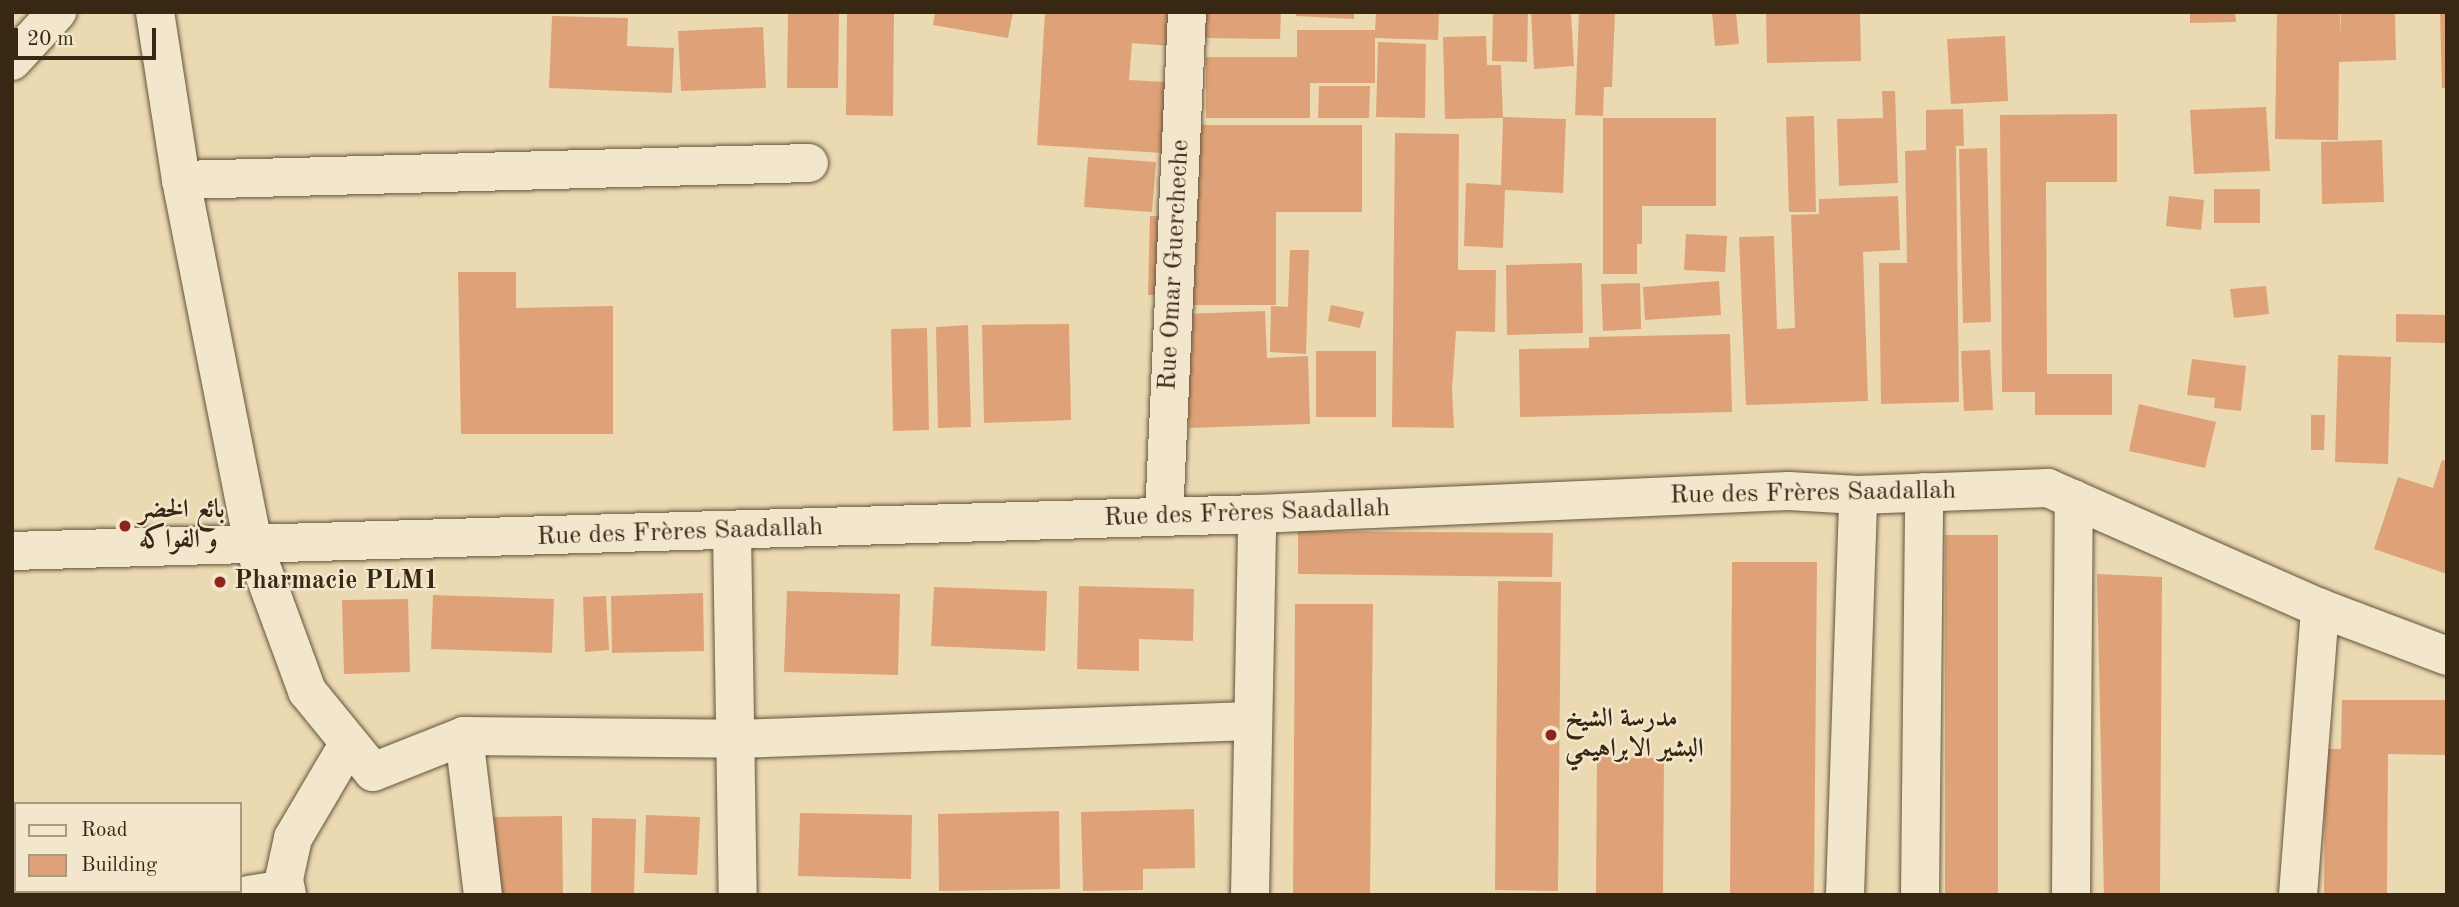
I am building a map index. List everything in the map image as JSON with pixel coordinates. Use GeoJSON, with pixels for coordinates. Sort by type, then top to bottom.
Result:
{"type":"FeatureCollection","features":[{"type":"Feature","properties":{"kind":"street"},"geometry":{"type":"LineString","coordinates":[[12,61],[57,12]]}},
{"type":"Feature","properties":{"kind":"street"},"geometry":{"type":"LineString","coordinates":[[155,12],[181,180],[253,544],[307,691],[373,772],[464,736],[737,739],[1251,720]]}},
{"type":"Feature","properties":{"kind":"street","name":"Rue Omar Guercheche"},"geometry":{"type":"LineString","coordinates":[[1164,517],[1187,12]]}},
{"type":"Feature","properties":{"kind":"street"},"geometry":{"type":"LineString","coordinates":[[181,180],[809,163]]}},
{"type":"Feature","properties":{"kind":"street","name":"Rue des Frères Saadallah"},"geometry":{"type":"LineString","coordinates":[[12,551],[732,532],[1257,514],[1789,491],[1858,495],[2048,488],[2320,608],[2447,656]]}},
{"type":"Feature","properties":{"kind":"street"},"geometry":{"type":"LineString","coordinates":[[1920,895],[1924,492]]}},
{"type":"Feature","properties":{"kind":"street"},"geometry":{"type":"LineString","coordinates":[[1845,895],[1858,495]]}},
{"type":"Feature","properties":{"kind":"street"},"geometry":{"type":"LineString","coordinates":[[2071,895],[2074,499]]}},
{"type":"Feature","properties":{"kind":"street"},"geometry":{"type":"LineString","coordinates":[[1250,895],[1251,720],[1257,514]]}},
{"type":"Feature","properties":{"kind":"street"},"geometry":{"type":"LineString","coordinates":[[732,532],[738,895]]}},
{"type":"Feature","properties":{"kind":"street"},"geometry":{"type":"LineString","coordinates":[[2298,895],[2320,608]]}},
{"type":"Feature","properties":{"kind":"street"},"geometry":{"type":"LineString","coordinates":[[464,736],[483,895]]}},
{"type":"Feature","properties":{"kind":"street"},"geometry":{"type":"LineString","coordinates":[[248,895],[286,892],[284,879],[293,838],[349,743]]}},
{"type":"Feature","properties":{"kind":"building"},"geometry":{"type":"Polygon","coordinates":[[[788,12],[839,12],[838,88],[787,88],[788,12]]]}},
{"type":"Feature","properties":{"kind":"building"},"geometry":{"type":"Polygon","coordinates":[[[847,12],[894,12],[893,116],[846,115],[847,12]]]}},
{"type":"Feature","properties":{"kind":"building"},"geometry":{"type":"Polygon","coordinates":[[[935,12],[1013,12],[1008,38],[933,25],[935,12]]]}},
{"type":"Feature","properties":{"kind":"building"},"geometry":{"type":"Polygon","coordinates":[[[1045,12],[1172,12],[1170,46],[1132,43],[1129,80],[1166,82],[1162,153],[1037,145],[1045,12]]]}},
{"type":"Feature","properties":{"kind":"building"},"geometry":{"type":"Polygon","coordinates":[[[1206,12],[1281,12],[1280,39],[1205,38],[1206,12]]]}},
{"type":"Feature","properties":{"kind":"building"},"geometry":{"type":"Polygon","coordinates":[[[1296,12],[1354,12],[1354,19],[1296,16],[1296,12]]]}},
{"type":"Feature","properties":{"kind":"building"},"geometry":{"type":"Polygon","coordinates":[[[1376,12],[1439,12],[1438,40],[1375,38],[1375,83],[1310,83],[1310,118],[1206,118],[1206,57],[1297,57],[1297,30],[1375,30],[1376,12]]]}},
{"type":"Feature","properties":{"kind":"building"},"geometry":{"type":"Polygon","coordinates":[[[1493,12],[1528,12],[1527,62],[1492,61],[1493,12]]]}},
{"type":"Feature","properties":{"kind":"building"},"geometry":{"type":"Polygon","coordinates":[[[1531,12],[1571,12],[1574,66],[1534,69],[1531,12]]]}},
{"type":"Feature","properties":{"kind":"building"},"geometry":{"type":"Polygon","coordinates":[[[1579,12],[1615,12],[1612,87],[1604,87],[1603,116],[1575,115],[1579,12]]]}},
{"type":"Feature","properties":{"kind":"building"},"geometry":{"type":"Polygon","coordinates":[[[1712,12],[1736,12],[1739,44],[1715,46],[1712,12]]]}},
{"type":"Feature","properties":{"kind":"building"},"geometry":{"type":"Polygon","coordinates":[[[1766,12],[1860,12],[1861,61],[1767,63],[1766,12]]]}},
{"type":"Feature","properties":{"kind":"building"},"geometry":{"type":"Polygon","coordinates":[[[2190,12],[2235,12],[2236,22],[2190,23],[2190,12]]]}},
{"type":"Feature","properties":{"kind":"building"},"geometry":{"type":"Polygon","coordinates":[[[2277,12],[2340,12],[2340,37],[2341,12],[2395,12],[2396,60],[2339,62],[2338,140],[2275,139],[2277,12]]]}},
{"type":"Feature","properties":{"kind":"building"},"geometry":{"type":"Polygon","coordinates":[[[2440,12],[2447,12],[2447,88],[2442,88],[2440,12]]]}},
{"type":"Feature","properties":{"kind":"building"},"geometry":{"type":"Polygon","coordinates":[[[552,16],[628,18],[627,46],[674,48],[672,93],[549,88],[552,16]]]}},
{"type":"Feature","properties":{"kind":"building"},"geometry":{"type":"Polygon","coordinates":[[[763,27],[766,88],[681,91],[678,31],[763,27]]]}},
{"type":"Feature","properties":{"kind":"building"},"geometry":{"type":"Polygon","coordinates":[[[1486,36],[1487,65],[1501,65],[1503,118],[1445,119],[1443,37],[1486,36]]]}},
{"type":"Feature","properties":{"kind":"building"},"geometry":{"type":"Polygon","coordinates":[[[2005,36],[2008,101],[1951,104],[1947,39],[2005,36]]]}},
{"type":"Feature","properties":{"kind":"building"},"geometry":{"type":"Polygon","coordinates":[[[1378,42],[1426,44],[1425,118],[1376,117],[1378,42]]]}},
{"type":"Feature","properties":{"kind":"building"},"geometry":{"type":"Polygon","coordinates":[[[1319,86],[1370,86],[1369,118],[1318,118],[1319,86]]]}},
{"type":"Feature","properties":{"kind":"building"},"geometry":{"type":"Polygon","coordinates":[[[1882,91],[1895,91],[1898,183],[1839,186],[1837,119],[1883,118],[1882,91]]]}},
{"type":"Feature","properties":{"kind":"building"},"geometry":{"type":"Polygon","coordinates":[[[2266,107],[2270,171],[2194,174],[2190,110],[2266,107]]]}},
{"type":"Feature","properties":{"kind":"building"},"geometry":{"type":"Polygon","coordinates":[[[1963,109],[1964,146],[1956,146],[1959,402],[1881,404],[1879,263],[1907,263],[1905,151],[1926,150],[1926,110],[1963,109]]]}},
{"type":"Feature","properties":{"kind":"building"},"geometry":{"type":"Polygon","coordinates":[[[2117,114],[2117,182],[2046,182],[2047,374],[2112,374],[2112,415],[2035,415],[2035,392],[2002,392],[2000,115],[2117,114]]]}},
{"type":"Feature","properties":{"kind":"building"},"geometry":{"type":"Polygon","coordinates":[[[1814,116],[1816,212],[1789,212],[1786,117],[1814,116]]]}},
{"type":"Feature","properties":{"kind":"building"},"geometry":{"type":"Polygon","coordinates":[[[1503,117],[1566,119],[1563,193],[1505,190],[1503,248],[1464,246],[1466,183],[1501,185],[1503,117]]]}},
{"type":"Feature","properties":{"kind":"building"},"geometry":{"type":"Polygon","coordinates":[[[1603,118],[1716,118],[1716,206],[1642,206],[1642,244],[1637,244],[1637,274],[1603,274],[1603,118]]]}},
{"type":"Feature","properties":{"kind":"building"},"geometry":{"type":"Polygon","coordinates":[[[1193,125],[1362,125],[1362,212],[1276,212],[1276,305],[1193,305],[1193,125]]]}},
{"type":"Feature","properties":{"kind":"building"},"geometry":{"type":"Polygon","coordinates":[[[1395,133],[1459,134],[1458,270],[1496,270],[1495,332],[1456,331],[1452,390],[1454,428],[1392,427],[1395,133]]]}},
{"type":"Feature","properties":{"kind":"building"},"geometry":{"type":"Polygon","coordinates":[[[2382,140],[2384,202],[2322,204],[2321,142],[2382,140]]]}},
{"type":"Feature","properties":{"kind":"building"},"geometry":{"type":"Polygon","coordinates":[[[1987,148],[1991,322],[1963,323],[1959,149],[1987,148]]]}},
{"type":"Feature","properties":{"kind":"building"},"geometry":{"type":"Polygon","coordinates":[[[1088,157],[1156,162],[1152,212],[1084,207],[1088,157]]]}},
{"type":"Feature","properties":{"kind":"building"},"geometry":{"type":"Polygon","coordinates":[[[2214,189],[2260,189],[2260,223],[2214,223],[2214,189]]]}},
{"type":"Feature","properties":{"kind":"building"},"geometry":{"type":"Polygon","coordinates":[[[1898,196],[1900,250],[1863,252],[1868,401],[1746,405],[1739,237],[1774,236],[1777,329],[1795,328],[1791,215],[1819,214],[1819,199],[1898,196]]]}},
{"type":"Feature","properties":{"kind":"building"},"geometry":{"type":"Polygon","coordinates":[[[2169,196],[2204,200],[2201,230],[2166,226],[2169,196]]]}},
{"type":"Feature","properties":{"kind":"building"},"geometry":{"type":"Polygon","coordinates":[[[1150,216],[1174,216],[1172,295],[1148,295],[1150,216]]]}},
{"type":"Feature","properties":{"kind":"building"},"geometry":{"type":"Polygon","coordinates":[[[1686,234],[1727,236],[1725,272],[1684,270],[1686,234]]]}},
{"type":"Feature","properties":{"kind":"building"},"geometry":{"type":"Polygon","coordinates":[[[1290,250],[1309,250],[1306,354],[1270,352],[1271,306],[1288,307],[1290,250]]]}},
{"type":"Feature","properties":{"kind":"building"},"geometry":{"type":"Polygon","coordinates":[[[1582,263],[1583,333],[1507,335],[1506,265],[1582,263]]]}},
{"type":"Feature","properties":{"kind":"building"},"geometry":{"type":"Polygon","coordinates":[[[458,272],[516,272],[516,308],[613,306],[613,434],[461,434],[458,272]]]}},
{"type":"Feature","properties":{"kind":"building"},"geometry":{"type":"Polygon","coordinates":[[[1719,281],[1721,315],[1645,320],[1643,287],[1719,281]]]}},
{"type":"Feature","properties":{"kind":"building"},"geometry":{"type":"Polygon","coordinates":[[[1640,283],[1641,329],[1603,331],[1601,284],[1640,283]]]}},
{"type":"Feature","properties":{"kind":"building"},"geometry":{"type":"Polygon","coordinates":[[[2266,286],[2269,314],[2234,318],[2230,289],[2266,286]]]}},
{"type":"Feature","properties":{"kind":"building"},"geometry":{"type":"Polygon","coordinates":[[[1331,305],[1364,312],[1360,328],[1328,321],[1331,305]]]}},
{"type":"Feature","properties":{"kind":"building"},"geometry":{"type":"Polygon","coordinates":[[[1265,311],[1267,358],[1308,356],[1310,424],[1189,428],[1185,314],[1265,311]]]}},
{"type":"Feature","properties":{"kind":"building"},"geometry":{"type":"Polygon","coordinates":[[[2396,314],[2447,315],[2447,343],[2396,342],[2396,314]]]}},
{"type":"Feature","properties":{"kind":"building"},"geometry":{"type":"Polygon","coordinates":[[[1069,324],[1071,420],[984,423],[982,325],[1069,324]]]}},
{"type":"Feature","properties":{"kind":"building"},"geometry":{"type":"Polygon","coordinates":[[[968,325],[971,427],[938,428],[936,327],[968,325]]]}},
{"type":"Feature","properties":{"kind":"building"},"geometry":{"type":"Polygon","coordinates":[[[927,328],[929,430],[893,431],[891,329],[927,328]]]}},
{"type":"Feature","properties":{"kind":"building"},"geometry":{"type":"Polygon","coordinates":[[[1730,334],[1732,412],[1520,417],[1519,349],[1589,348],[1589,337],[1730,334]]]}},
{"type":"Feature","properties":{"kind":"building"},"geometry":{"type":"Polygon","coordinates":[[[1990,350],[1993,410],[1964,411],[1961,351],[1990,350]]]}},
{"type":"Feature","properties":{"kind":"building"},"geometry":{"type":"Polygon","coordinates":[[[1316,351],[1376,351],[1376,417],[1316,417],[1316,351]]]}},
{"type":"Feature","properties":{"kind":"building"},"geometry":{"type":"Polygon","coordinates":[[[2338,355],[2391,357],[2388,464],[2335,462],[2338,355]]]}},
{"type":"Feature","properties":{"kind":"building"},"geometry":{"type":"Polygon","coordinates":[[[2192,359],[2246,366],[2241,411],[2214,408],[2215,398],[2187,395],[2192,359]]]}},
{"type":"Feature","properties":{"kind":"building"},"geometry":{"type":"Polygon","coordinates":[[[2139,404],[2216,422],[2205,468],[2129,451],[2139,404]]]}},
{"type":"Feature","properties":{"kind":"building"},"geometry":{"type":"Polygon","coordinates":[[[2311,415],[2325,415],[2324,450],[2311,450],[2311,415]]]}},
{"type":"Feature","properties":{"kind":"building"},"geometry":{"type":"Polygon","coordinates":[[[2442,460],[2447,461],[2447,574],[2374,549],[2398,477],[2433,488],[2442,460]]]}},
{"type":"Feature","properties":{"kind":"building"},"geometry":{"type":"Polygon","coordinates":[[[1298,531],[1553,533],[1552,577],[1298,574],[1298,531]]]}},
{"type":"Feature","properties":{"kind":"building"},"geometry":{"type":"Polygon","coordinates":[[[1945,535],[1998,535],[1998,895],[1945,895],[1945,535]]]}},
{"type":"Feature","properties":{"kind":"building"},"geometry":{"type":"Polygon","coordinates":[[[1732,562],[1817,562],[1814,895],[1730,895],[1732,562]]]}},
{"type":"Feature","properties":{"kind":"building"},"geometry":{"type":"Polygon","coordinates":[[[2097,574],[2162,577],[2160,895],[2104,895],[2097,574]]]}},
{"type":"Feature","properties":{"kind":"building"},"geometry":{"type":"Polygon","coordinates":[[[1498,581],[1561,582],[1558,891],[1495,890],[1498,581]]]}},
{"type":"Feature","properties":{"kind":"building"},"geometry":{"type":"Polygon","coordinates":[[[1079,586],[1194,589],[1193,641],[1139,639],[1139,671],[1077,669],[1079,586]]]}},
{"type":"Feature","properties":{"kind":"building"},"geometry":{"type":"Polygon","coordinates":[[[934,587],[1047,591],[1045,651],[931,646],[934,587]]]}},
{"type":"Feature","properties":{"kind":"building"},"geometry":{"type":"Polygon","coordinates":[[[787,591],[900,594],[898,675],[784,672],[787,591]]]}},
{"type":"Feature","properties":{"kind":"building"},"geometry":{"type":"Polygon","coordinates":[[[703,593],[704,651],[612,653],[611,596],[703,593]]]}},
{"type":"Feature","properties":{"kind":"building"},"geometry":{"type":"Polygon","coordinates":[[[433,595],[554,599],[552,653],[431,649],[433,595]]]}},
{"type":"Feature","properties":{"kind":"building"},"geometry":{"type":"Polygon","coordinates":[[[606,596],[609,650],[585,652],[583,597],[606,596]]]}},
{"type":"Feature","properties":{"kind":"building"},"geometry":{"type":"Polygon","coordinates":[[[408,599],[410,672],[344,674],[342,600],[408,599]]]}},
{"type":"Feature","properties":{"kind":"building"},"geometry":{"type":"Polygon","coordinates":[[[1295,604],[1373,604],[1370,895],[1293,895],[1295,604]]]}},
{"type":"Feature","properties":{"kind":"building"},"geometry":{"type":"Polygon","coordinates":[[[2342,700],[2445,700],[2445,755],[2388,754],[2387,895],[2324,895],[2325,749],[2341,749],[2342,700]]]}},
{"type":"Feature","properties":{"kind":"building"},"geometry":{"type":"Polygon","coordinates":[[[1597,757],[1664,758],[1663,895],[1596,895],[1597,757]]]}},
{"type":"Feature","properties":{"kind":"building"},"geometry":{"type":"Polygon","coordinates":[[[1194,809],[1195,868],[1143,869],[1143,890],[1083,891],[1081,812],[1194,809]]]}},
{"type":"Feature","properties":{"kind":"building"},"geometry":{"type":"Polygon","coordinates":[[[1059,811],[1060,889],[939,891],[938,814],[1059,811]]]}},
{"type":"Feature","properties":{"kind":"building"},"geometry":{"type":"Polygon","coordinates":[[[800,813],[912,815],[911,879],[798,876],[800,813]]]}},
{"type":"Feature","properties":{"kind":"building"},"geometry":{"type":"Polygon","coordinates":[[[646,815],[700,817],[697,875],[644,873],[646,815]]]}},
{"type":"Feature","properties":{"kind":"building"},"geometry":{"type":"Polygon","coordinates":[[[562,816],[563,895],[498,895],[492,817],[562,816]]]}},
{"type":"Feature","properties":{"kind":"building"},"geometry":{"type":"Polygon","coordinates":[[[592,818],[636,819],[634,894],[591,894],[592,818]]]}},
{"type":"Feature","properties":{"kind":"place","name":"بائع الخضر و الفواكه"},"geometry":{"type":"Point","coordinates":[125,526]}},
{"type":"Feature","properties":{"kind":"place","name":"Pharmacie PLM1"},"geometry":{"type":"Point","coordinates":[220,582]}},
{"type":"Feature","properties":{"kind":"place","name":"مدرسة الشيخ البشير الابراهيمي"},"geometry":{"type":"Point","coordinates":[1551,735]}}]}
